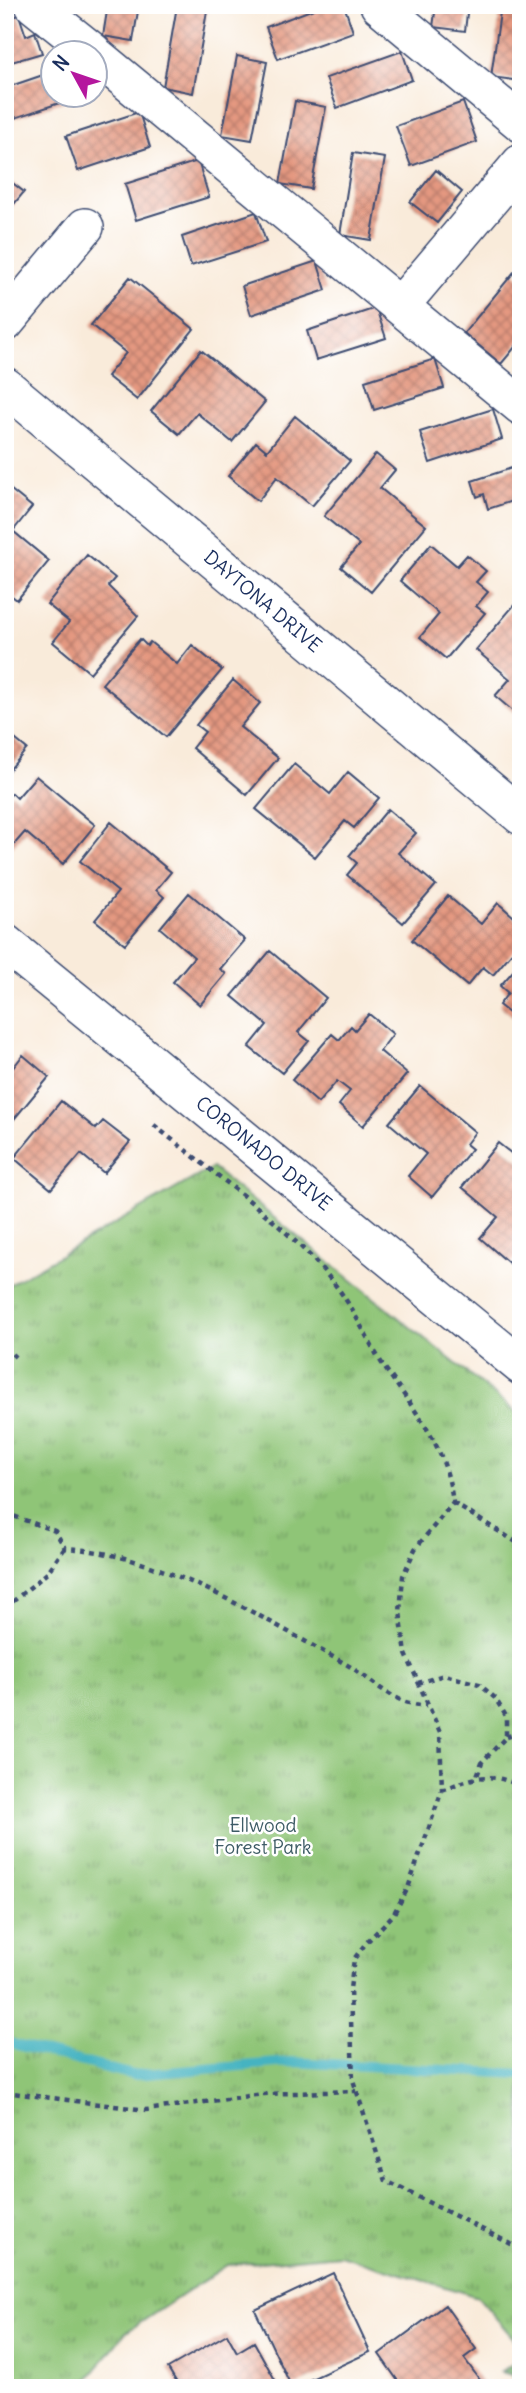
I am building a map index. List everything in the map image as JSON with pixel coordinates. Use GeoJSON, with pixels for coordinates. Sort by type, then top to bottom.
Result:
{"type":"FeatureCollection","features":[{"type":"Feature","properties":{"kind":"street"},"geometry":{"type":"LineString","coordinates":[[34,5],[75,38]]}},
{"type":"Feature","properties":{"kind":"street"},"geometry":{"type":"LineString","coordinates":[[379,5],[521,123]]}},
{"type":"Feature","properties":{"kind":"street"},"geometry":{"type":"LineString","coordinates":[[108,65],[521,406]]}},
{"type":"Feature","properties":{"kind":"street"},"geometry":{"type":"LineString","coordinates":[[400,306],[521,163]]}},
{"type":"Feature","properties":{"kind":"street"},"geometry":{"type":"LineString","coordinates":[[5,323],[85,227]]}},
{"type":"Feature","properties":{"kind":"street","name":"DAYTONA DRIVE"},"geometry":{"type":"LineString","coordinates":[[5,386],[521,817]]}},
{"type":"Feature","properties":{"kind":"street","name":"CORONADO DRIVE"},"geometry":{"type":"LineString","coordinates":[[5,943],[521,1366]]}},
{"type":"Feature","properties":{"kind":"path"},"geometry":{"type":"LineString","coordinates":[[154,1125],[301,1247],[344,1297],[385,1369],[431,1432],[449,1472],[453,1503],[415,1549],[402,1576],[400,1612],[405,1643],[418,1684],[440,1732],[442,1790],[408,1888],[393,1915],[354,1959],[350,1989],[353,2080],[386,2181],[521,2249]]}},
{"type":"Feature","properties":{"kind":"path"},"geometry":{"type":"LineString","coordinates":[[5,1364],[15,1354]]}},
{"type":"Feature","properties":{"kind":"path"},"geometry":{"type":"LineString","coordinates":[[453,1503],[521,1545]]}},
{"type":"Feature","properties":{"kind":"path"},"geometry":{"type":"LineString","coordinates":[[5,1513],[55,1531],[65,1548]]}},
{"type":"Feature","properties":{"kind":"path"},"geometry":{"type":"LineString","coordinates":[[65,1548],[99,1550],[230,1600],[366,1675],[389,1694],[413,1706],[428,1705]]}},
{"type":"Feature","properties":{"kind":"path"},"geometry":{"type":"LineString","coordinates":[[5,1608],[46,1574],[65,1548]]}},
{"type":"Feature","properties":{"kind":"path"},"geometry":{"type":"LineString","coordinates":[[418,1684],[444,1675],[479,1684],[495,1698],[506,1716],[506,1737]]}},
{"type":"Feature","properties":{"kind":"path"},"geometry":{"type":"LineString","coordinates":[[477,1776],[482,1762],[506,1737],[521,1732]]}},
{"type":"Feature","properties":{"kind":"path"},"geometry":{"type":"LineString","coordinates":[[442,1790],[477,1776],[501,1777],[521,1786]]}},
{"type":"Feature","properties":{"kind":"path"},"geometry":{"type":"LineString","coordinates":[[5,2092],[146,2110],[263,2094],[356,2091]]}},
{"type":"Feature","properties":{"kind":"green space","name":"Ellwood Forest Park"},"geometry":{"type":"Polygon","coordinates":[[[212,1168],[521,1416],[521,2347],[478,2297],[340,2255],[227,2265],[125,2333],[81,2388],[5,2388],[5,1287],[212,1168]]]}},
{"type":"Feature","properties":{"kind":"green space"},"geometry":{"type":"Polygon","coordinates":[[[521,2358],[521,2377],[501,2372],[521,2358]]]}},
{"type":"Feature","properties":{"kind":"building"},"geometry":{"type":"Polygon","coordinates":[[[108,5],[139,5],[133,41],[103,36],[108,5]]]}},
{"type":"Feature","properties":{"kind":"building"},"geometry":{"type":"Polygon","coordinates":[[[229,5],[250,5],[250,6],[231,12],[229,5]]]}},
{"type":"Feature","properties":{"kind":"building"},"geometry":{"type":"Polygon","coordinates":[[[324,5],[344,5],[353,32],[278,59],[266,27],[324,5]]]}},
{"type":"Feature","properties":{"kind":"building"},"geometry":{"type":"Polygon","coordinates":[[[436,5],[468,5],[465,31],[433,27],[436,5]]]}},
{"type":"Feature","properties":{"kind":"building"},"geometry":{"type":"Polygon","coordinates":[[[501,5],[521,5],[521,81],[491,77],[501,5]]]}},
{"type":"Feature","properties":{"kind":"building"},"geometry":{"type":"Polygon","coordinates":[[[177,6],[207,11],[193,93],[163,87],[177,6]]]}},
{"type":"Feature","properties":{"kind":"building"},"geometry":{"type":"Polygon","coordinates":[[[19,15],[26,36],[35,32],[38,54],[5,64],[5,20],[19,15]]]}},
{"type":"Feature","properties":{"kind":"building"},"geometry":{"type":"Polygon","coordinates":[[[402,51],[412,80],[337,108],[326,78],[402,51]]]}},
{"type":"Feature","properties":{"kind":"building"},"geometry":{"type":"Polygon","coordinates":[[[237,56],[267,62],[252,140],[222,135],[237,56]]]}},
{"type":"Feature","properties":{"kind":"building"},"geometry":{"type":"Polygon","coordinates":[[[38,77],[38,108],[44,108],[15,118],[5,88],[38,77]]]}},
{"type":"Feature","properties":{"kind":"building"},"geometry":{"type":"Polygon","coordinates":[[[295,101],[326,107],[311,189],[280,184],[295,101]]]}},
{"type":"Feature","properties":{"kind":"building"},"geometry":{"type":"Polygon","coordinates":[[[463,102],[477,142],[411,166],[396,126],[463,102]]]}},
{"type":"Feature","properties":{"kind":"building"},"geometry":{"type":"Polygon","coordinates":[[[139,112],[150,147],[78,171],[66,136],[139,112]]]}},
{"type":"Feature","properties":{"kind":"building"},"geometry":{"type":"Polygon","coordinates":[[[353,153],[385,158],[371,240],[340,235],[353,153]]]}},
{"type":"Feature","properties":{"kind":"building"},"geometry":{"type":"Polygon","coordinates":[[[198,161],[209,197],[136,220],[125,184],[198,161]]]}},
{"type":"Feature","properties":{"kind":"building"},"geometry":{"type":"Polygon","coordinates":[[[436,170],[462,192],[437,223],[410,202],[436,170]]]}},
{"type":"Feature","properties":{"kind":"building"},"geometry":{"type":"Polygon","coordinates":[[[5,177],[24,192],[5,215],[5,177]]]}},
{"type":"Feature","properties":{"kind":"building"},"geometry":{"type":"Polygon","coordinates":[[[256,212],[266,242],[191,266],[182,237],[256,212]]]}},
{"type":"Feature","properties":{"kind":"building"},"geometry":{"type":"Polygon","coordinates":[[[317,261],[326,290],[251,315],[242,286],[317,261]]]}},
{"type":"Feature","properties":{"kind":"building"},"geometry":{"type":"Polygon","coordinates":[[[514,272],[521,278],[521,340],[501,364],[464,333],[514,272]]]}},
{"type":"Feature","properties":{"kind":"building"},"geometry":{"type":"Polygon","coordinates":[[[130,277],[194,329],[137,400],[107,376],[126,353],[91,325],[130,277]]]}},
{"type":"Feature","properties":{"kind":"building"},"geometry":{"type":"Polygon","coordinates":[[[376,308],[386,338],[316,360],[307,331],[376,308]]]}},
{"type":"Feature","properties":{"kind":"building"},"geometry":{"type":"Polygon","coordinates":[[[201,350],[265,402],[232,442],[197,413],[179,434],[151,411],[201,350]]]}},
{"type":"Feature","properties":{"kind":"building"},"geometry":{"type":"Polygon","coordinates":[[[435,359],[444,388],[374,410],[365,381],[435,359]]]}},
{"type":"Feature","properties":{"kind":"building"},"geometry":{"type":"Polygon","coordinates":[[[493,409],[502,439],[430,463],[420,432],[493,409]]]}},
{"type":"Feature","properties":{"kind":"building"},"geometry":{"type":"Polygon","coordinates":[[[295,416],[350,461],[312,506],[277,477],[258,501],[228,476],[256,442],[267,451],[295,416]]]}},
{"type":"Feature","properties":{"kind":"building"},"geometry":{"type":"Polygon","coordinates":[[[376,454],[395,470],[380,488],[426,526],[371,592],[341,567],[359,545],[324,516],[376,454]]]}},
{"type":"Feature","properties":{"kind":"building"},"geometry":{"type":"Polygon","coordinates":[[[521,465],[521,498],[488,509],[484,494],[477,497],[472,481],[521,465]]]}},
{"type":"Feature","properties":{"kind":"building"},"geometry":{"type":"Polygon","coordinates":[[[5,485],[32,507],[13,531],[49,561],[17,600],[7,592],[5,594],[5,485]]]}},
{"type":"Feature","properties":{"kind":"building"},"geometry":{"type":"Polygon","coordinates":[[[431,544],[457,566],[467,555],[486,571],[476,582],[488,592],[476,606],[485,613],[446,659],[420,637],[439,614],[400,581],[431,544]]]}},
{"type":"Feature","properties":{"kind":"building"},"geometry":{"type":"Polygon","coordinates":[[[87,555],[115,578],[108,586],[138,616],[90,673],[53,642],[69,622],[47,604],[87,555]]]}},
{"type":"Feature","properties":{"kind":"building"},"geometry":{"type":"Polygon","coordinates":[[[521,597],[521,718],[495,696],[510,679],[476,650],[521,597]]]}},
{"type":"Feature","properties":{"kind":"building"},"geometry":{"type":"Polygon","coordinates":[[[140,639],[147,646],[150,642],[177,664],[192,645],[222,670],[166,737],[102,684],[140,639]]]}},
{"type":"Feature","properties":{"kind":"building"},"geometry":{"type":"Polygon","coordinates":[[[233,680],[260,703],[240,727],[278,758],[247,795],[192,748],[205,732],[196,725],[233,680]]]}},
{"type":"Feature","properties":{"kind":"building"},"geometry":{"type":"Polygon","coordinates":[[[5,731],[27,749],[5,775],[5,731]]]}},
{"type":"Feature","properties":{"kind":"building"},"geometry":{"type":"Polygon","coordinates":[[[294,764],[330,794],[348,772],[379,798],[354,828],[345,821],[315,857],[256,809],[294,764]]]}},
{"type":"Feature","properties":{"kind":"building"},"geometry":{"type":"Polygon","coordinates":[[[36,776],[95,825],[63,864],[25,832],[11,848],[5,843],[5,801],[12,793],[17,798],[36,776]]]}},
{"type":"Feature","properties":{"kind":"building"},"geometry":{"type":"Polygon","coordinates":[[[388,809],[416,833],[398,853],[436,885],[403,923],[347,875],[357,863],[349,856],[388,809]]]}},
{"type":"Feature","properties":{"kind":"building"},"geometry":{"type":"Polygon","coordinates":[[[111,822],[171,872],[156,890],[164,897],[125,944],[95,920],[118,892],[80,861],[111,822]]]}},
{"type":"Feature","properties":{"kind":"building"},"geometry":{"type":"Polygon","coordinates":[[[189,893],[245,940],[220,969],[226,974],[200,1005],[173,982],[194,957],[160,928],[189,893]]]}},
{"type":"Feature","properties":{"kind":"building"},"geometry":{"type":"Polygon","coordinates":[[[448,896],[481,924],[498,903],[521,923],[521,942],[493,975],[483,967],[467,986],[412,940],[448,896]]]}},
{"type":"Feature","properties":{"kind":"building"},"geometry":{"type":"Polygon","coordinates":[[[270,951],[326,998],[298,1032],[309,1041],[282,1073],[249,1047],[267,1025],[232,996],[270,951]]]}},
{"type":"Feature","properties":{"kind":"building"},"geometry":{"type":"Polygon","coordinates":[[[521,962],[521,1023],[499,1005],[508,993],[500,986],[521,962]]]}},
{"type":"Feature","properties":{"kind":"building"},"geometry":{"type":"Polygon","coordinates":[[[369,1014],[393,1034],[380,1051],[407,1074],[363,1126],[339,1105],[350,1091],[337,1081],[318,1103],[292,1080],[332,1034],[339,1040],[351,1026],[355,1030],[369,1014]]]}},
{"type":"Feature","properties":{"kind":"building"},"geometry":{"type":"Polygon","coordinates":[[[23,1055],[49,1077],[5,1130],[5,1078],[23,1055]]]}},
{"type":"Feature","properties":{"kind":"building"},"geometry":{"type":"Polygon","coordinates":[[[420,1086],[475,1132],[466,1144],[472,1149],[432,1197],[408,1176],[426,1154],[389,1123],[420,1086]]]}},
{"type":"Feature","properties":{"kind":"building"},"geometry":{"type":"Polygon","coordinates":[[[61,1101],[96,1129],[103,1121],[130,1142],[104,1173],[81,1154],[51,1189],[14,1158],[61,1101]]]}},
{"type":"Feature","properties":{"kind":"building"},"geometry":{"type":"Polygon","coordinates":[[[498,1143],[521,1161],[521,1251],[510,1264],[480,1238],[498,1217],[462,1187],[498,1143]]]}},
{"type":"Feature","properties":{"kind":"building"},"geometry":{"type":"Polygon","coordinates":[[[333,2273],[370,2352],[292,2388],[255,2310],[333,2273]]]}},
{"type":"Feature","properties":{"kind":"building"},"geometry":{"type":"Polygon","coordinates":[[[445,2305],[476,2349],[464,2358],[482,2383],[475,2388],[403,2388],[379,2354],[445,2305]]]}},
{"type":"Feature","properties":{"kind":"building"},"geometry":{"type":"Polygon","coordinates":[[[227,2334],[237,2352],[254,2342],[279,2387],[180,2388],[168,2368],[227,2334]]]}},
{"type":"Feature","properties":{"kind":"waterway"},"geometry":{"type":"LineString","coordinates":[[5,2042],[133,2075],[290,2062],[521,2074]]}}]}
